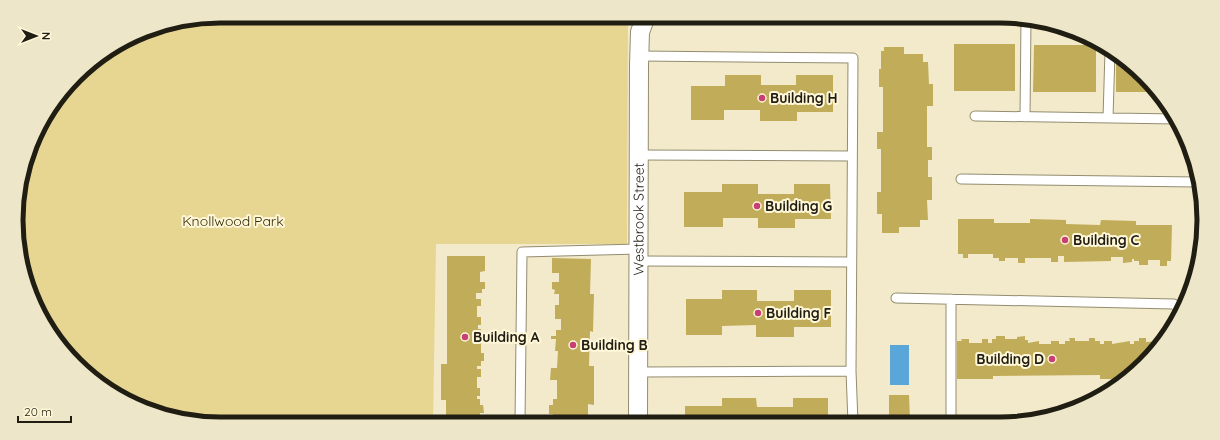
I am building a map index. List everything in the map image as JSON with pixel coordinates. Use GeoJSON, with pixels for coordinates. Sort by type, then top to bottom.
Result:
{"type":"FeatureCollection","features":[{"type":"Feature","properties":{"kind":"street","name":"Westbrook Street"},"geometry":{"type":"LineString","coordinates":[[638,417],[639,56],[640,32],[643,23]]}},
{"type":"Feature","properties":{"kind":"lane"},"geometry":{"type":"LineString","coordinates":[[1025,117],[1026,25]]}},
{"type":"Feature","properties":{"kind":"lane"},"geometry":{"type":"LineString","coordinates":[[639,56],[853,58],[851,262],[851,371],[853,417]]}},
{"type":"Feature","properties":{"kind":"lane"},"geometry":{"type":"LineString","coordinates":[[1108,118],[1110,57]]}},
{"type":"Feature","properties":{"kind":"lane"},"geometry":{"type":"LineString","coordinates":[[975,116],[1169,119]]}},
{"type":"Feature","properties":{"kind":"lane"},"geometry":{"type":"LineString","coordinates":[[639,155],[852,156]]}},
{"type":"Feature","properties":{"kind":"lane"},"geometry":{"type":"LineString","coordinates":[[961,179],[1193,182]]}},
{"type":"Feature","properties":{"kind":"lane"},"geometry":{"type":"LineString","coordinates":[[520,417],[522,252],[851,262]]}},
{"type":"Feature","properties":{"kind":"lane"},"geometry":{"type":"LineString","coordinates":[[896,298],[1174,304],[1177,307]]}},
{"type":"Feature","properties":{"kind":"lane"},"geometry":{"type":"LineString","coordinates":[[951,299],[951,417]]}},
{"type":"Feature","properties":{"kind":"lane"},"geometry":{"type":"LineString","coordinates":[[638,372],[851,371]]}},
{"type":"Feature","properties":{"kind":"green space","name":"Knollwood Park"},"geometry":{"type":"Polygon","coordinates":[[[207,23],[628,23],[627,244],[436,244],[433,417],[207,417],[157,407],[133,397],[121,391],[100,376],[72,350],[49,318],[33,283],[23,233],[23,207],[33,157],[49,121],[64,100],[90,72],[111,56],[133,43],[157,33],[207,23]]]}},
{"type":"Feature","properties":{"kind":"water"},"geometry":{"type":"Polygon","coordinates":[[[890,345],[909,345],[909,385],[890,385],[890,345]]]}},
{"type":"Feature","properties":{"kind":"building"},"geometry":{"type":"Polygon","coordinates":[[[954,44],[1015,44],[1015,91],[954,91],[954,44]]]}},
{"type":"Feature","properties":{"kind":"building"},"geometry":{"type":"Polygon","coordinates":[[[1034,45],[1091,45],[1096,48],[1096,92],[1033,92],[1034,45]]]}},
{"type":"Feature","properties":{"kind":"building"},"geometry":{"type":"Polygon","coordinates":[[[884,47],[904,47],[904,54],[923,54],[923,62],[928,62],[929,84],[933,84],[933,106],[927,106],[927,147],[932,147],[932,160],[928,160],[928,177],[932,177],[932,200],[927,200],[928,220],[920,220],[920,227],[899,227],[899,233],[882,233],[882,214],[877,214],[877,192],[881,192],[881,149],[877,149],[877,132],[883,132],[883,87],[879,87],[879,69],[881,69],[881,51],[884,51],[884,47]]]}},
{"type":"Feature","properties":{"kind":"building"},"geometry":{"type":"Polygon","coordinates":[[[1116,61],[1130,72],[1150,92],[1116,92],[1116,61]]]}},
{"type":"Feature","properties":{"kind":"building","name":"Building H"},"geometry":{"type":"Polygon","coordinates":[[[725,75],[761,75],[761,85],[796,85],[796,75],[833,75],[833,112],[797,112],[797,121],[760,121],[760,110],[724,110],[724,120],[691,120],[691,86],[725,86],[725,75]]]}},
{"type":"Feature","properties":{"kind":"building","name":"Building G"},"geometry":{"type":"Polygon","coordinates":[[[722,184],[758,184],[758,194],[794,194],[794,184],[830,184],[831,219],[795,219],[795,228],[758,228],[758,218],[723,218],[723,227],[684,227],[684,192],[722,192],[722,184]]]}},
{"type":"Feature","properties":{"kind":"building","name":"Building C"},"geometry":{"type":"Polygon","coordinates":[[[958,219],[994,219],[994,223],[1030,223],[1030,219],[1066,220],[1066,224],[1100,225],[1101,220],[1136,221],[1136,225],[1172,225],[1171,261],[1167,261],[1167,266],[1160,266],[1160,260],[1148,260],[1148,265],[1139,265],[1139,261],[1134,261],[1134,259],[1132,259],[1132,262],[1123,263],[1123,257],[1111,257],[1111,261],[1064,262],[1064,256],[1058,256],[1058,262],[1051,262],[1051,258],[1025,258],[1025,263],[1018,263],[1018,258],[1005,258],[1005,261],[999,261],[999,258],[993,258],[993,254],[968,254],[968,258],[963,258],[963,254],[958,254],[958,219]]]}},
{"type":"Feature","properties":{"kind":"building","name":"Building A"},"geometry":{"type":"Polygon","coordinates":[[[447,256],[485,256],[485,271],[480,272],[480,282],[485,282],[485,289],[482,289],[482,293],[476,293],[476,299],[481,299],[481,306],[477,306],[477,317],[481,317],[481,325],[478,325],[478,329],[481,329],[481,334],[484,334],[484,341],[481,341],[481,353],[484,353],[484,361],[481,361],[481,366],[477,366],[477,369],[481,369],[481,377],[477,377],[477,388],[480,388],[480,396],[477,396],[477,399],[480,399],[480,405],[483,405],[484,413],[480,413],[480,417],[446,417],[446,400],[441,400],[441,364],[447,364],[447,256]]]}},
{"type":"Feature","properties":{"kind":"building","name":"Building B"},"geometry":{"type":"Polygon","coordinates":[[[552,258],[591,259],[590,294],[594,294],[593,332],[590,331],[589,366],[594,366],[594,405],[588,404],[588,417],[553,417],[553,414],[549,414],[549,405],[553,405],[553,399],[557,399],[557,380],[550,380],[551,368],[557,368],[558,351],[555,351],[556,339],[551,339],[551,336],[556,336],[556,330],[561,330],[561,319],[555,319],[555,305],[559,305],[559,294],[554,294],[555,290],[552,289],[552,282],[559,282],[559,273],[552,273],[552,258]]]}},
{"type":"Feature","properties":{"kind":"building","name":"Building F"},"geometry":{"type":"Polygon","coordinates":[[[722,290],[757,290],[757,301],[794,301],[794,290],[831,290],[831,327],[794,327],[794,337],[756,337],[756,325],[722,326],[722,335],[686,335],[686,299],[722,299],[722,290]]]}},
{"type":"Feature","properties":{"kind":"building","name":"Building D"},"geometry":{"type":"Polygon","coordinates":[[[996,336],[1005,336],[1005,339],[1017,339],[1017,337],[1025,336],[1025,340],[1028,340],[1028,343],[1039,341],[1039,344],[1051,344],[1051,341],[1059,341],[1059,344],[1065,344],[1065,341],[1070,341],[1069,338],[1075,338],[1075,341],[1089,341],[1089,338],[1095,338],[1095,341],[1100,341],[1100,344],[1104,344],[1104,341],[1112,341],[1112,344],[1130,341],[1130,344],[1134,344],[1134,341],[1139,341],[1139,338],[1146,338],[1146,342],[1155,341],[1130,368],[1116,379],[1100,379],[1100,375],[993,376],[993,379],[957,379],[957,341],[962,341],[961,339],[969,339],[969,343],[982,343],[982,339],[988,339],[988,343],[992,343],[992,339],[996,339],[996,336]]]}},
{"type":"Feature","properties":{"kind":"building"},"geometry":{"type":"Polygon","coordinates":[[[889,395],[909,395],[910,417],[889,417],[889,395]]]}},
{"type":"Feature","properties":{"kind":"building"},"geometry":{"type":"Polygon","coordinates":[[[722,398],[756,398],[757,407],[793,407],[793,398],[828,398],[828,417],[685,417],[685,406],[722,406],[722,398]]]}},
{"type":"Feature","properties":{"kind":"place","name":"Building H"},"geometry":{"type":"Point","coordinates":[762,98]}},
{"type":"Feature","properties":{"kind":"place","name":"Building G"},"geometry":{"type":"Point","coordinates":[757,206]}},
{"type":"Feature","properties":{"kind":"place","name":"Building C"},"geometry":{"type":"Point","coordinates":[1065,240]}},
{"type":"Feature","properties":{"kind":"place","name":"Building F"},"geometry":{"type":"Point","coordinates":[758,313]}},
{"type":"Feature","properties":{"kind":"place","name":"Building A"},"geometry":{"type":"Point","coordinates":[465,337]}},
{"type":"Feature","properties":{"kind":"place","name":"Building B"},"geometry":{"type":"Point","coordinates":[573,345]}},
{"type":"Feature","properties":{"kind":"place","name":"Building D"},"geometry":{"type":"Point","coordinates":[1052,359]}}]}
